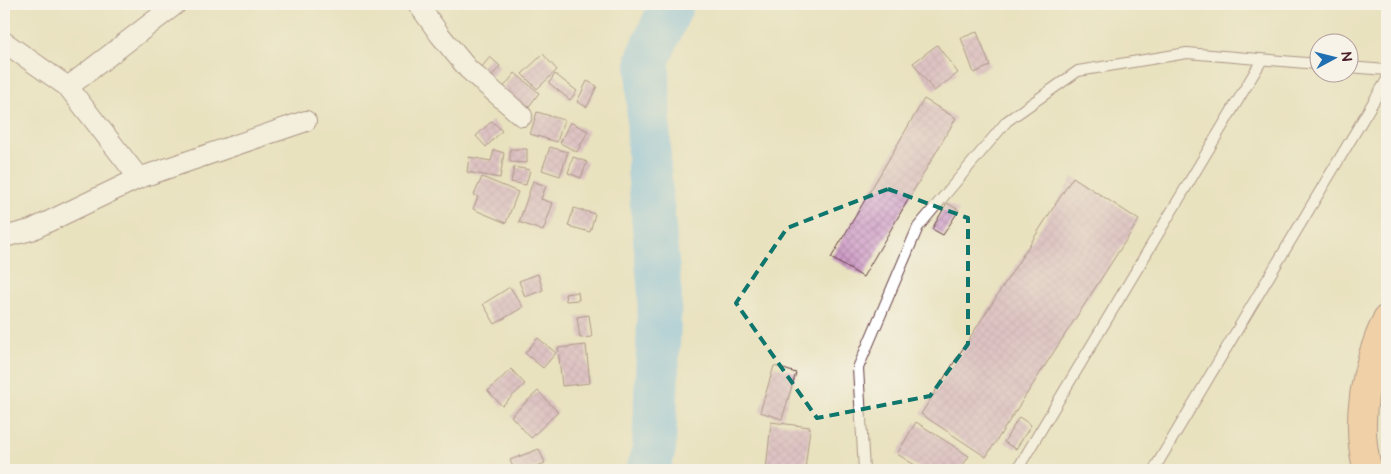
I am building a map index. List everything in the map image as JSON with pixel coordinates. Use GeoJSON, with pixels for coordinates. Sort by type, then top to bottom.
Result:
{"type":"FeatureCollection","features":[{"type":"Feature","properties":{"kind":"main road"},"geometry":{"type":"LineString","coordinates":[[1368,470],[1363,456],[1361,413],[1368,374],[1387,319]]}},
{"type":"Feature","properties":{"kind":"street"},"geometry":{"type":"LineString","coordinates":[[68,87],[176,4]]}},
{"type":"Feature","properties":{"kind":"street"},"geometry":{"type":"LineString","coordinates":[[418,4],[468,69],[522,116]]}},
{"type":"Feature","properties":{"kind":"street"},"geometry":{"type":"LineString","coordinates":[[4,42],[68,87],[139,178]]}},
{"type":"Feature","properties":{"kind":"street"},"geometry":{"type":"LineString","coordinates":[[4,237],[31,230],[139,178],[306,122]]}},
{"type":"Feature","properties":{"kind":"lane"},"geometry":{"type":"LineString","coordinates":[[864,470],[858,368],[918,227],[1007,121],[1078,71],[1187,53],[1308,63]]}},
{"type":"Feature","properties":{"kind":"lane"},"geometry":{"type":"LineString","coordinates":[[1017,470],[1262,60]]}},
{"type":"Feature","properties":{"kind":"lane"},"geometry":{"type":"LineString","coordinates":[[1358,68],[1387,70]]}},
{"type":"Feature","properties":{"kind":"lane"},"geometry":{"type":"LineString","coordinates":[[1156,470],[1156,466],[1387,79]]}},
{"type":"Feature","properties":{"kind":"highlighted area"},"geometry":{"type":"Polygon","coordinates":[[[888,189],[968,218],[968,344],[930,396],[817,418],[736,303],[787,228],[888,189]]]}},
{"type":"Feature","properties":{"kind":"building"},"geometry":{"type":"Polygon","coordinates":[[[977,32],[990,66],[974,73],[961,38],[977,32]]]}},
{"type":"Feature","properties":{"kind":"building"},"geometry":{"type":"Polygon","coordinates":[[[937,45],[958,73],[934,91],[913,63],[937,45]]]}},
{"type":"Feature","properties":{"kind":"building"},"geometry":{"type":"Polygon","coordinates":[[[543,54],[557,70],[537,89],[522,74],[543,54]]]}},
{"type":"Feature","properties":{"kind":"building"},"geometry":{"type":"Polygon","coordinates":[[[490,57],[500,66],[487,82],[476,74],[490,57]]]}},
{"type":"Feature","properties":{"kind":"building"},"geometry":{"type":"Polygon","coordinates":[[[515,73],[539,93],[524,113],[499,93],[515,73]]]}},
{"type":"Feature","properties":{"kind":"building"},"geometry":{"type":"Polygon","coordinates":[[[555,74],[577,91],[570,100],[549,83],[555,74]]]}},
{"type":"Feature","properties":{"kind":"building"},"geometry":{"type":"Polygon","coordinates":[[[587,81],[597,86],[587,107],[577,102],[587,81]]]}},
{"type":"Feature","properties":{"kind":"building"},"geometry":{"type":"Polygon","coordinates":[[[924,99],[956,118],[863,277],[831,258],[924,99]]]}},
{"type":"Feature","properties":{"kind":"building"},"geometry":{"type":"Polygon","coordinates":[[[537,112],[564,120],[557,142],[530,134],[537,112]]]}},
{"type":"Feature","properties":{"kind":"building"},"geometry":{"type":"Polygon","coordinates":[[[492,121],[502,131],[486,147],[476,136],[492,121]]]}},
{"type":"Feature","properties":{"kind":"building"},"geometry":{"type":"Polygon","coordinates":[[[570,122],[588,131],[577,152],[560,143],[570,122]]]}},
{"type":"Feature","properties":{"kind":"building"},"geometry":{"type":"Polygon","coordinates":[[[550,147],[568,152],[560,176],[542,170],[550,147]]]}},
{"type":"Feature","properties":{"kind":"building"},"geometry":{"type":"Polygon","coordinates":[[[510,149],[527,149],[527,163],[510,162],[510,149]]]}},
{"type":"Feature","properties":{"kind":"building"},"geometry":{"type":"Polygon","coordinates":[[[494,150],[504,153],[500,178],[467,172],[469,157],[491,161],[494,150]]]}},
{"type":"Feature","properties":{"kind":"building"},"geometry":{"type":"Polygon","coordinates":[[[573,157],[587,162],[581,178],[568,173],[573,157]]]}},
{"type":"Feature","properties":{"kind":"building"},"geometry":{"type":"Polygon","coordinates":[[[514,167],[530,170],[526,185],[511,182],[514,167]]]}},
{"type":"Feature","properties":{"kind":"building"},"geometry":{"type":"Polygon","coordinates":[[[482,177],[518,192],[506,223],[473,209],[478,197],[474,195],[482,177]]]}},
{"type":"Feature","properties":{"kind":"building"},"geometry":{"type":"Polygon","coordinates":[[[1073,177],[1139,220],[986,457],[921,414],[1073,177]]]}},
{"type":"Feature","properties":{"kind":"building"},"geometry":{"type":"Polygon","coordinates":[[[533,181],[546,186],[541,199],[553,203],[543,231],[519,222],[533,181]]]}},
{"type":"Feature","properties":{"kind":"building"},"geometry":{"type":"Polygon","coordinates":[[[947,203],[959,210],[943,235],[932,229],[947,203]]]}},
{"type":"Feature","properties":{"kind":"building"},"geometry":{"type":"Polygon","coordinates":[[[574,208],[595,214],[590,232],[568,226],[574,208]]]}},
{"type":"Feature","properties":{"kind":"building"},"geometry":{"type":"Polygon","coordinates":[[[538,274],[543,290],[525,297],[519,281],[538,274]]]}},
{"type":"Feature","properties":{"kind":"building"},"geometry":{"type":"Polygon","coordinates":[[[510,287],[523,307],[495,324],[483,304],[510,287]]]}},
{"type":"Feature","properties":{"kind":"building"},"geometry":{"type":"Polygon","coordinates":[[[578,292],[579,300],[566,301],[565,294],[578,292]]]}},
{"type":"Feature","properties":{"kind":"building"},"geometry":{"type":"Polygon","coordinates":[[[589,315],[592,337],[580,338],[577,317],[589,315]]]}},
{"type":"Feature","properties":{"kind":"building"},"geometry":{"type":"Polygon","coordinates":[[[538,338],[556,353],[543,368],[525,353],[538,338]]]}},
{"type":"Feature","properties":{"kind":"building"},"geometry":{"type":"Polygon","coordinates":[[[586,345],[590,383],[562,386],[558,348],[586,345]]]}},
{"type":"Feature","properties":{"kind":"building"},"geometry":{"type":"Polygon","coordinates":[[[774,366],[796,373],[782,419],[760,412],[774,366]]]}},
{"type":"Feature","properties":{"kind":"building"},"geometry":{"type":"Polygon","coordinates":[[[511,369],[525,384],[502,406],[488,391],[511,369]]]}},
{"type":"Feature","properties":{"kind":"building"},"geometry":{"type":"Polygon","coordinates":[[[538,391],[558,412],[531,438],[511,416],[538,391]]]}},
{"type":"Feature","properties":{"kind":"building"},"geometry":{"type":"Polygon","coordinates":[[[1019,417],[1031,425],[1016,449],[1004,442],[1019,417]]]}},
{"type":"Feature","properties":{"kind":"building"},"geometry":{"type":"Polygon","coordinates":[[[771,422],[810,427],[805,470],[766,470],[771,422]]]}},
{"type":"Feature","properties":{"kind":"building"},"geometry":{"type":"Polygon","coordinates":[[[916,422],[969,456],[960,470],[923,470],[897,454],[916,422]]]}},
{"type":"Feature","properties":{"kind":"building"},"geometry":{"type":"Polygon","coordinates":[[[539,449],[545,463],[527,470],[514,470],[510,460],[539,449]]]}},
{"type":"Feature","properties":{"kind":"waterway"},"geometry":{"type":"LineString","coordinates":[[648,470],[654,449],[660,295],[649,169],[648,59],[672,4]]}}]}
